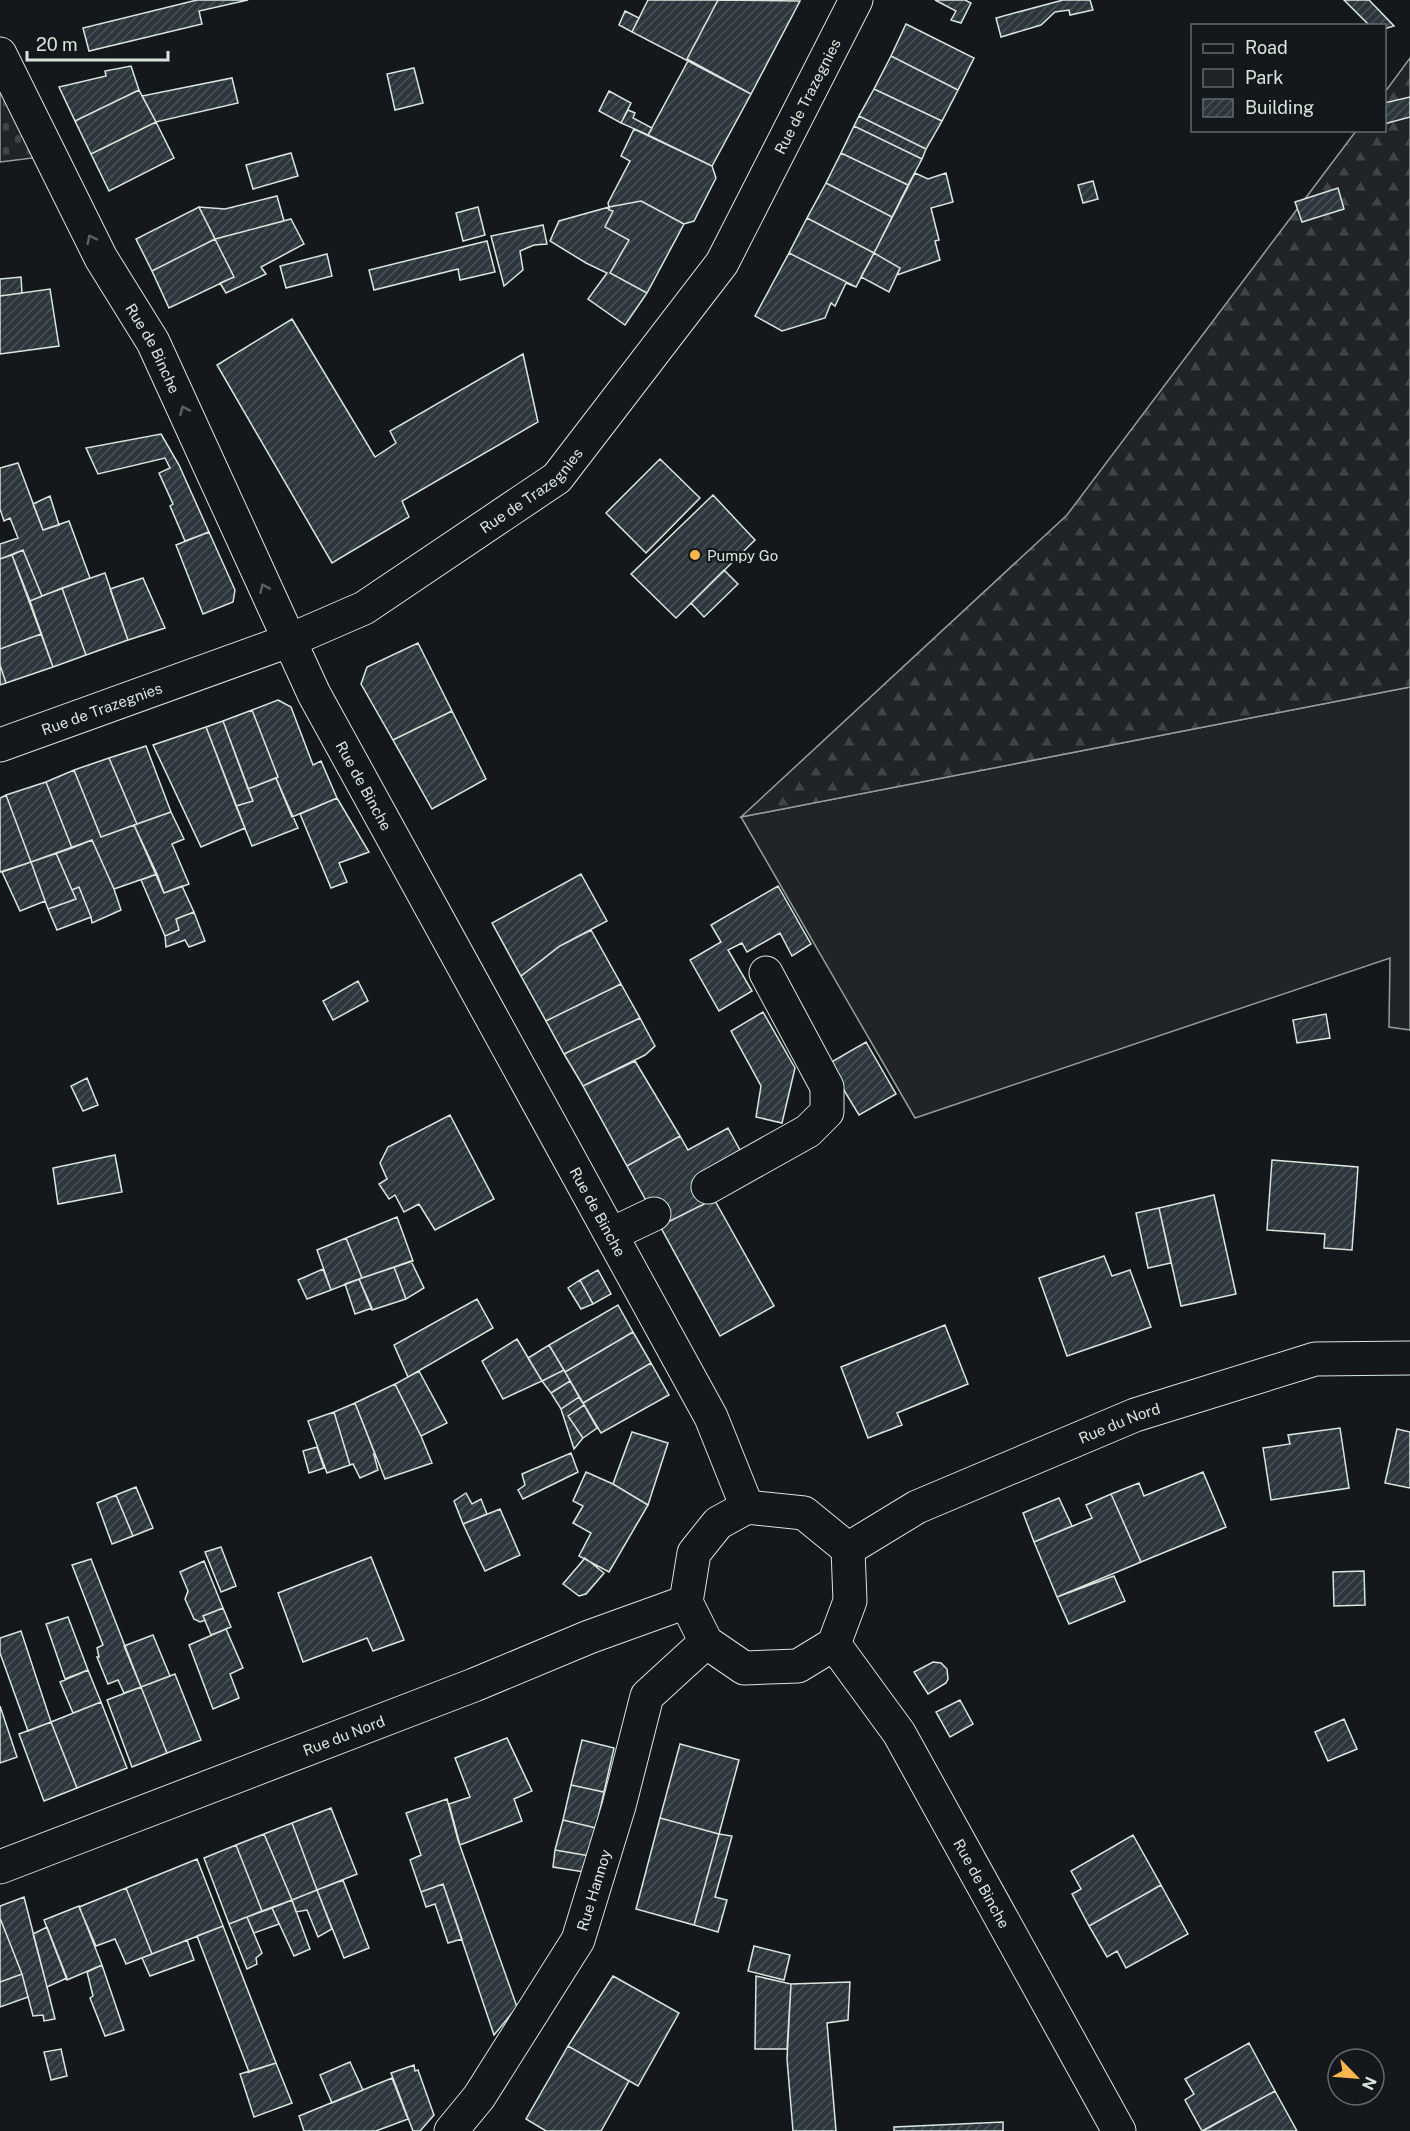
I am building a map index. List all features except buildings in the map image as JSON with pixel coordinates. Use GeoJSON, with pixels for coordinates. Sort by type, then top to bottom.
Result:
{"type":"FeatureCollection","features":[{"type":"Feature","properties":{"kind":"street","name":"Rue de Trazegnies"},"geometry":{"type":"LineString","coordinates":[[0,745],[288,641],[364,608],[557,478],[722,263],[856,0]]}},
{"type":"Feature","properties":{"kind":"street","name":"Rue de Binche"},"geometry":{"type":"LineString","coordinates":[[0,54],[101,258],[153,342],[314,694],[711,1417],[747,1507]]}},
{"type":"Feature","properties":{"kind":"street"},"geometry":{"type":"LineString","coordinates":[[708,1187],[808,1131],[828,1112],[827,1087],[766,973]]}},
{"type":"Feature","properties":{"kind":"street"},"geometry":{"type":"LineString","coordinates":[[612,1234],[654,1214]]}},
{"type":"Feature","properties":{"kind":"street","name":"Rue du Nord"},"geometry":{"type":"LineString","coordinates":[[848,1549],[917,1507],[1135,1415],[1315,1359],[1410,1358]]}},
{"type":"Feature","properties":{"kind":"street"},"geometry":{"type":"LineString","coordinates":[[747,1507],[804,1513],[848,1549],[849,1601],[834,1644],[798,1666],[744,1668],[706,1642],[686,1602],[694,1553],[718,1523],[747,1507]]}},
{"type":"Feature","properties":{"kind":"street","name":"Rue du Nord"},"geometry":{"type":"LineString","coordinates":[[0,1867],[464,1690],[589,1637],[686,1602]]}},
{"type":"Feature","properties":{"kind":"street","name":"Rue Hannoy"},"geometry":{"type":"LineString","coordinates":[[452,2131],[479,2097],[578,1940],[619,1806],[647,1696],[706,1642]]}},
{"type":"Feature","properties":{"kind":"street","name":"Rue de Binche"},"geometry":{"type":"LineString","coordinates":[[834,1644],[899,1733],[1119,2131]]}},
{"type":"Feature","properties":{"kind":"green space"},"geometry":{"type":"Polygon","coordinates":[[[0,54],[49,156],[0,162],[0,54]]]}},
{"type":"Feature","properties":{"kind":"green space"},"geometry":{"type":"Polygon","coordinates":[[[1410,58],[1410,687],[741,817],[1067,515],[1355,132],[1386,132],[1386,91],[1410,58]]]}},
{"type":"Feature","properties":{"kind":"green space"},"geometry":{"type":"Polygon","coordinates":[[[1410,687],[1410,1030],[1389,1027],[1390,958],[915,1118],[741,817],[1410,687]]]}},
{"type":"Feature","properties":{"kind":"place","name":"Pumpy Go"},"geometry":{"type":"Point","coordinates":[695,555]}}]}
